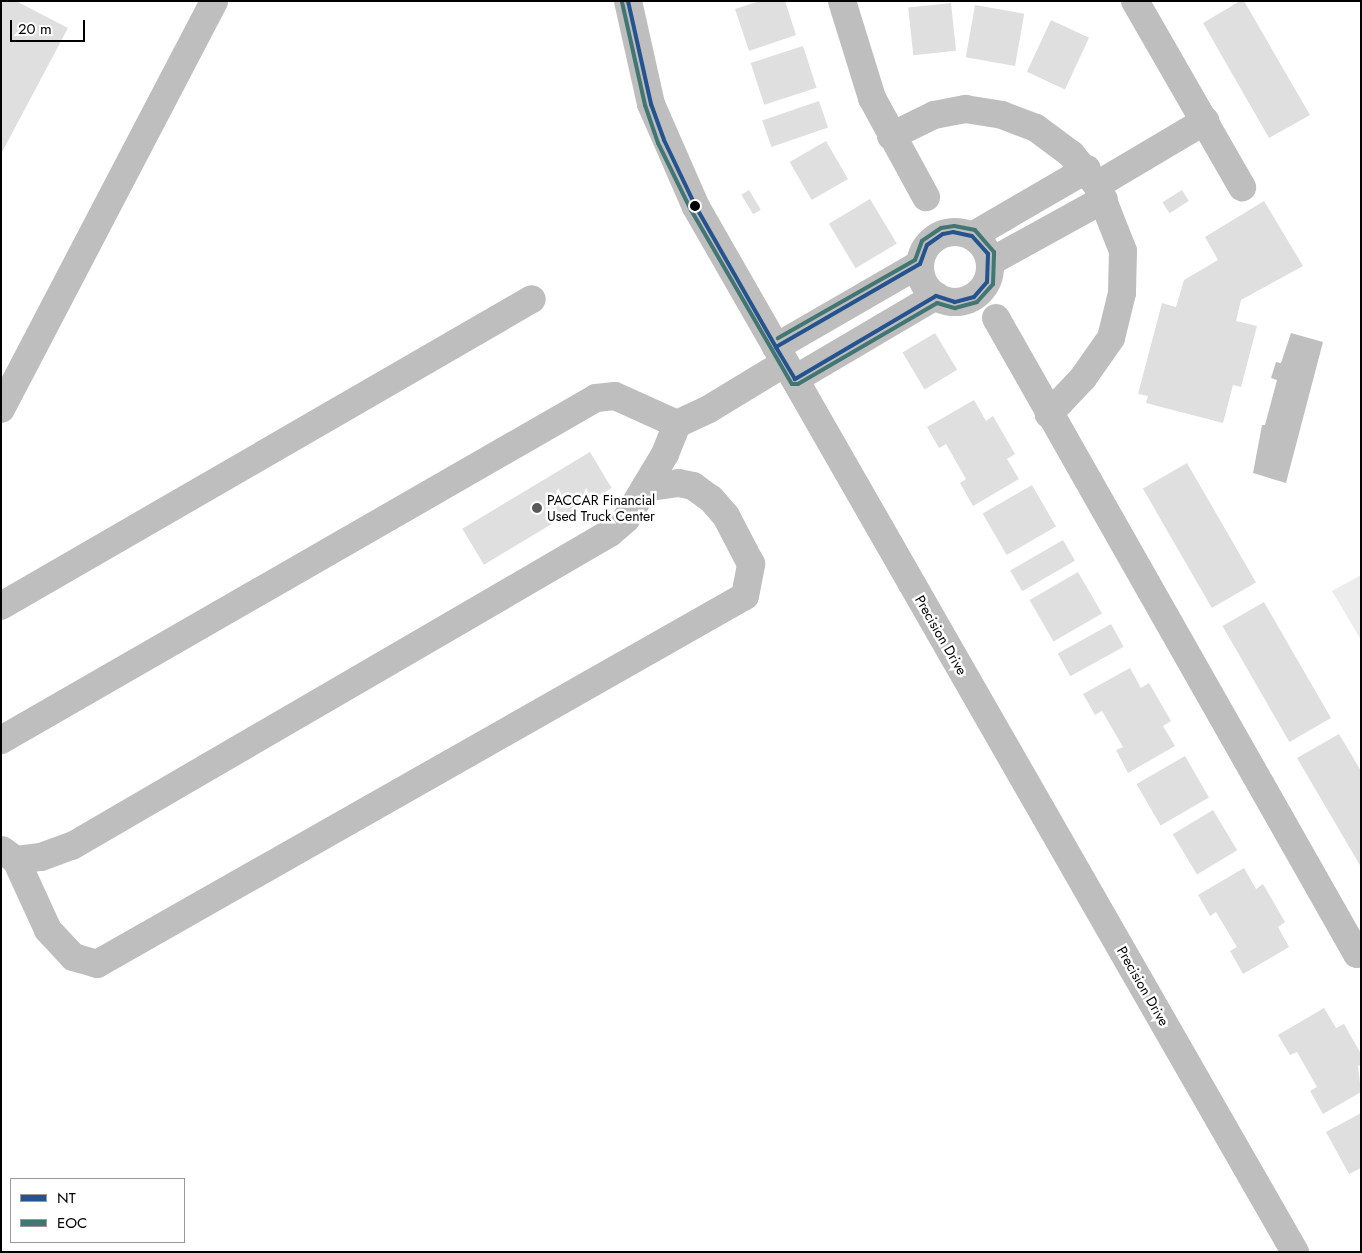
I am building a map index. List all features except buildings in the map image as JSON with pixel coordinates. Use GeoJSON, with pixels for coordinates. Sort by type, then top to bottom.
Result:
{"type":"FeatureCollection","features":[{"type":"Feature","properties":{"kind":"street"},"geometry":{"type":"LineString","coordinates":[[1,409],[214,1]]}},
{"type":"Feature","properties":{"kind":"street","name":"Precision Drive"},"geometry":{"type":"LineString","coordinates":[[628,1],[651,104],[664,140],[696,207],[1295,1252]]}},
{"type":"Feature","properties":{"kind":"street"},"geometry":{"type":"LineString","coordinates":[[842,1],[872,98],[891,136],[926,197]]}},
{"type":"Feature","properties":{"kind":"street"},"geometry":{"type":"LineString","coordinates":[[1135,1],[1242,187]]}},
{"type":"Feature","properties":{"kind":"street"},"geometry":{"type":"LineString","coordinates":[[891,136],[934,115],[965,109],[1002,115],[1036,128],[1096,184],[1123,250],[1122,293],[1111,338],[1083,378],[1049,414]]}},
{"type":"Feature","properties":{"kind":"street"},"geometry":{"type":"LineString","coordinates":[[990,262],[1096,184],[1205,121]]}},
{"type":"Feature","properties":{"kind":"street"},"geometry":{"type":"LineString","coordinates":[[972,236],[1096,184]]}},
{"type":"Feature","properties":{"kind":"street"},"geometry":{"type":"LineString","coordinates":[[8,854],[41,857],[72,846],[610,533],[626,519],[665,454],[677,424],[710,409],[785,363],[920,264],[927,246],[943,234],[952,232],[972,236],[984,247],[990,262],[987,282],[974,296],[955,302],[936,296],[924,282],[920,264]]}},
{"type":"Feature","properties":{"kind":"street"},"geometry":{"type":"LineString","coordinates":[[785,363],[936,296]]}},
{"type":"Feature","properties":{"kind":"street"},"geometry":{"type":"LineString","coordinates":[[1,606],[532,299]]}},
{"type":"Feature","properties":{"kind":"street"},"geometry":{"type":"LineString","coordinates":[[996,318],[1049,414],[1360,956]]}},
{"type":"Feature","properties":{"kind":"street"},"geometry":{"type":"LineString","coordinates":[[1,740],[596,398],[615,396],[677,424]]}},
{"type":"Feature","properties":{"kind":"street"},"geometry":{"type":"LineString","coordinates":[[8,854],[48,930],[73,957],[96,964],[745,596],[751,564],[726,516],[711,499],[693,486],[680,483],[645,488]]}},
{"type":"Feature","properties":{"kind":"shaded area"},"geometry":{"type":"Polygon","coordinates":[[[1291,333],[1323,342],[1286,483],[1253,473],[1262,425],[1265,425],[1277,380],[1271,378],[1276,362],[1281,363],[1291,333]]]}},
{"type":"Feature","properties":{"kind":"shaded area"},"geometry":{"type":"Polygon","coordinates":[[[1361,575],[1361,640],[1332,591],[1361,575]]]}},
{"type":"Feature","properties":{"kind":"transit line","name":"NT"},"geometry":{"type":"LineString","coordinates":[[628,1],[651,104],[664,140],[696,207],[776,347]]}},
{"type":"Feature","properties":{"kind":"transit line","name":"EOC"},"geometry":{"type":"LineString","coordinates":[[622,2],[645,105],[658,143],[691,210],[792,384],[798,384],[937,303],[955,308],[977,302],[993,284],[994,252],[975,230],[954,226],[941,228],[922,241],[915,260],[778,338]]}},
{"type":"Feature","properties":{"kind":"transit line","name":"NT"},"geometry":{"type":"LineString","coordinates":[[953,232],[972,236],[988,254],[987,282],[974,297],[955,302],[936,296],[795,379],[776,347],[920,264],[927,245],[943,234],[953,232]]}},
{"type":"Feature","properties":{"kind":"place","name":"PACCAR Financial Used Truck Center"},"geometry":{"type":"Point","coordinates":[537,508]}}]}
